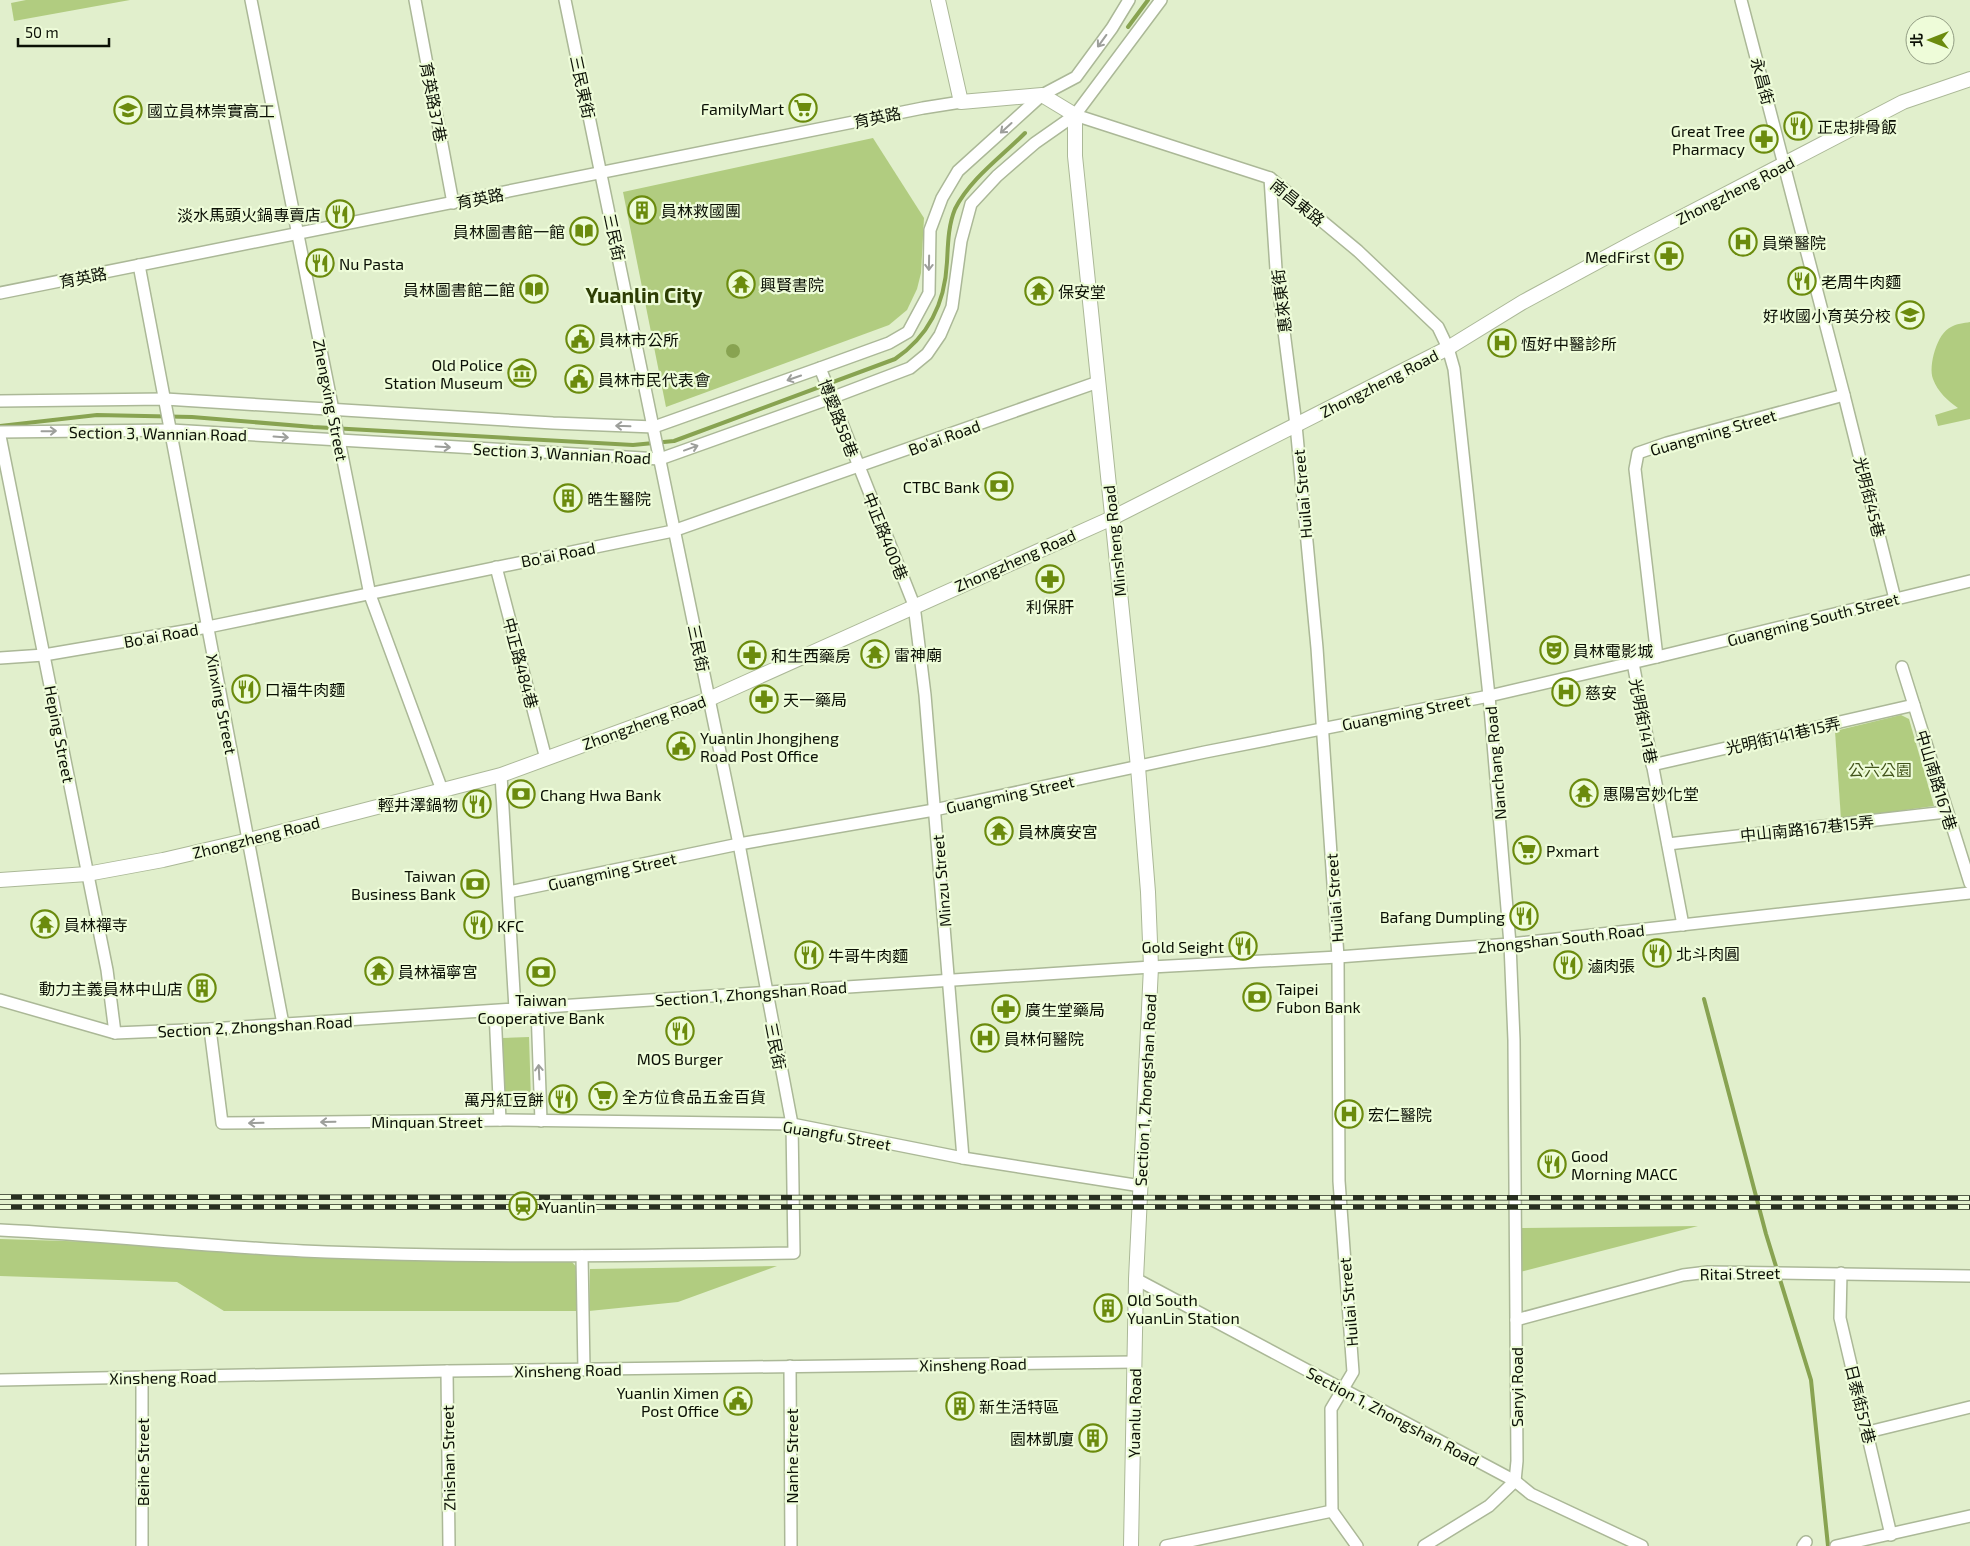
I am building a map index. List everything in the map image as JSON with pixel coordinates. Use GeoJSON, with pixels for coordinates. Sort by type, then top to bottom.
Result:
{"type":"FeatureCollection","features":[{"type":"Feature","properties":{"kind":"street","name":"Zhengxing Street"},"geometry":{"type":"LineString","coordinates":[[251,0],[370,596],[442,790]]}},
{"type":"Feature","properties":{"kind":"street","name":"育英路37巷"},"geometry":{"type":"LineString","coordinates":[[415,0],[453,203]]}},
{"type":"Feature","properties":{"kind":"street","name":"三民東街"},"geometry":{"type":"LineString","coordinates":[[565,0],[601,174]]}},
{"type":"Feature","properties":{"kind":"street"},"geometry":{"type":"LineString","coordinates":[[938,0],[961,102],[1042,95],[1075,115]]}},
{"type":"Feature","properties":{"kind":"street","name":"Section 3, Wannian Road"},"geometry":{"type":"LineString","coordinates":[[0,401],[165,399],[654,427],[820,368],[888,343],[908,332],[929,293],[930,230],[942,198],[958,171],[1042,95],[1076,77],[1112,28],[1128,0]]}},
{"type":"Feature","properties":{"kind":"street","name":"Section 3, Wannian Road"},"geometry":{"type":"LineString","coordinates":[[0,432],[171,430],[660,459],[831,398],[910,368],[927,354],[940,335],[952,307],[961,241],[971,204],[1010,165],[1036,143],[1075,115],[1161,0]]}},
{"type":"Feature","properties":{"kind":"street","name":"永昌街"},"geometry":{"type":"LineString","coordinates":[[1741,0],[1785,163]]}},
{"type":"Feature","properties":{"kind":"street","name":"Zhongzheng Road"},"geometry":{"type":"LineString","coordinates":[[0,880],[87,874],[163,860],[249,840],[501,775],[709,699],[914,605],[1112,518],[1448,348],[1523,302],[1904,102],[1970,79]]}},
{"type":"Feature","properties":{"kind":"street","name":"育英路"},"geometry":{"type":"LineString","coordinates":[[0,293],[601,174],[922,108],[961,102]]}},
{"type":"Feature","properties":{"kind":"street","name":"南昌東路"},"geometry":{"type":"LineString","coordinates":[[1075,115],[1270,178],[1378,270],[1438,327],[1448,348]]}},
{"type":"Feature","properties":{"kind":"street","name":"Minsheng Road"},"geometry":{"type":"LineString","coordinates":[[1075,115],[1075,156],[1138,767],[1148,892],[1151,967]]}},
{"type":"Feature","properties":{"kind":"street"},"geometry":{"type":"LineString","coordinates":[[1785,163],[1844,395]]}},
{"type":"Feature","properties":{"kind":"street","name":"三民街"},"geometry":{"type":"LineString","coordinates":[[582,1256],[794,1253],[792,1124],[765,992],[739,844],[601,174]]}},
{"type":"Feature","properties":{"kind":"street","name":"惠來東街"},"geometry":{"type":"LineString","coordinates":[[1270,178],[1276,269],[1296,425]]}},
{"type":"Feature","properties":{"kind":"street","name":"Xinxing Street"},"geometry":{"type":"LineString","coordinates":[[139,265],[283,1024]]}},
{"type":"Feature","properties":{"kind":"street","name":"Nanchang Road"},"geometry":{"type":"LineString","coordinates":[[1448,348],[1454,369],[1471,505],[1510,944],[1514,1040],[1515,1180]]}},
{"type":"Feature","properties":{"kind":"street","name":"博愛路58巷"},"geometry":{"type":"LineString","coordinates":[[820,368],[858,467]]}},
{"type":"Feature","properties":{"kind":"street","name":"Bo'ai Road"},"geometry":{"type":"LineString","coordinates":[[0,658],[44,655],[208,627],[370,596],[496,567],[674,531],[1098,382]]}},
{"type":"Feature","properties":{"kind":"street","name":"光明街45巷"},"geometry":{"type":"LineString","coordinates":[[1844,395],[1895,599]]}},
{"type":"Feature","properties":{"kind":"street","name":"Guangming Street"},"geometry":{"type":"LineString","coordinates":[[509,892],[739,844],[934,810],[1323,728],[1489,696],[1657,657],[1634,469],[1638,453],[1667,443],[1844,395]]}},
{"type":"Feature","properties":{"kind":"street","name":"Huilai Street"},"geometry":{"type":"LineString","coordinates":[[1296,425],[1323,728],[1338,957],[1339,1181],[1353,1372],[1331,1409],[1332,1511]]}},
{"type":"Feature","properties":{"kind":"street","name":"Heping Street"},"geometry":{"type":"LineString","coordinates":[[0,436],[107,970],[115,1033]]}},
{"type":"Feature","properties":{"kind":"street","name":"中正路400巷"},"geometry":{"type":"LineString","coordinates":[[858,467],[914,605]]}},
{"type":"Feature","properties":{"kind":"street","name":"中正路484巷"},"geometry":{"type":"LineString","coordinates":[[496,567],[546,759]]}},
{"type":"Feature","properties":{"kind":"street","name":"Guangming South Street"},"geometry":{"type":"LineString","coordinates":[[1657,657],[1970,581]]}},
{"type":"Feature","properties":{"kind":"street","name":"Minzu Street"},"geometry":{"type":"LineString","coordinates":[[914,605],[925,695],[950,981],[963,1158]]}},
{"type":"Feature","properties":{"kind":"street","name":"光明街141巷"},"geometry":{"type":"LineString","coordinates":[[1633,663],[1683,925]]}},
{"type":"Feature","properties":{"kind":"street","name":"中山南路167巷"},"geometry":{"type":"LineString","coordinates":[[1902,667],[1946,812],[1970,883]]}},
{"type":"Feature","properties":{"kind":"street","name":"光明街141巷15弄"},"geometry":{"type":"LineString","coordinates":[[1652,765],[1914,705]]}},
{"type":"Feature","properties":{"kind":"street"},"geometry":{"type":"LineString","coordinates":[[501,775],[515,1009]]}},
{"type":"Feature","properties":{"kind":"street","name":"中山南路167巷15弄"},"geometry":{"type":"LineString","coordinates":[[1668,844],[1946,812]]}},
{"type":"Feature","properties":{"kind":"street","name":"Zhongshan South Road"},"geometry":{"type":"LineString","coordinates":[[1151,967],[1338,957],[1510,944],[1970,893]]}},
{"type":"Feature","properties":{"kind":"street","name":"Section 1, Zhongshan Road"},"geometry":{"type":"LineString","coordinates":[[515,1009],[1151,967],[1136,1279],[1515,1481],[1531,1494],[1642,1546]]}},
{"type":"Feature","properties":{"kind":"street","name":"Section 2, Zhongshan Road"},"geometry":{"type":"LineString","coordinates":[[0,1000],[115,1033],[210,1029],[515,1009]]}},
{"type":"Feature","properties":{"kind":"street"},"geometry":{"type":"LineString","coordinates":[[537,1008],[541,1121]]}},
{"type":"Feature","properties":{"kind":"street","name":"Minquan Street"},"geometry":{"type":"LineString","coordinates":[[210,1029],[222,1123],[500,1120],[494,1011]]}},
{"type":"Feature","properties":{"kind":"street","name":"Guangfu Street"},"geometry":{"type":"LineString","coordinates":[[500,1120],[792,1124],[963,1158],[1141,1186]]}},
{"type":"Feature","properties":{"kind":"street","name":"Sanyi Road"},"geometry":{"type":"LineString","coordinates":[[1515,1180],[1517,1461],[1515,1481]]}},
{"type":"Feature","properties":{"kind":"street"},"geometry":{"type":"LineString","coordinates":[[0,1230],[106,1235],[303,1250],[582,1256],[584,1370]]}},
{"type":"Feature","properties":{"kind":"street","name":"Ritai Street"},"geometry":{"type":"LineString","coordinates":[[1516,1320],[1683,1275],[1708,1272],[1970,1276]]}},
{"type":"Feature","properties":{"kind":"street","name":"日泰街57巷"},"geometry":{"type":"LineString","coordinates":[[1841,1273],[1840,1318],[1891,1535]]}},
{"type":"Feature","properties":{"kind":"street","name":"Yuanlu Road"},"geometry":{"type":"LineString","coordinates":[[1132,1546],[1136,1279]]}},
{"type":"Feature","properties":{"kind":"street","name":"Xinsheng Road"},"geometry":{"type":"LineString","coordinates":[[0,1380],[447,1371],[1135,1362]]}},
{"type":"Feature","properties":{"kind":"street","name":"Nanhe Street"},"geometry":{"type":"LineString","coordinates":[[790,1366],[791,1546]]}},
{"type":"Feature","properties":{"kind":"street","name":"Zhishan Street"},"geometry":{"type":"LineString","coordinates":[[447,1371],[449,1546]]}},
{"type":"Feature","properties":{"kind":"street","name":"Beihe Street"},"geometry":{"type":"LineString","coordinates":[[142,1378],[142,1546]]}},
{"type":"Feature","properties":{"kind":"street"},"geometry":{"type":"LineString","coordinates":[[1868,1432],[1970,1407]]}},
{"type":"Feature","properties":{"kind":"street"},"geometry":{"type":"LineString","coordinates":[[1424,1546],[1489,1506],[1515,1481]]}},
{"type":"Feature","properties":{"kind":"street"},"geometry":{"type":"LineString","coordinates":[[1166,1546],[1332,1511],[1357,1546]]}},
{"type":"Feature","properties":{"kind":"street"},"geometry":{"type":"LineString","coordinates":[[1836,1546],[1970,1516]]}},
{"type":"Feature","properties":{"kind":"green space"},"geometry":{"type":"Polygon","coordinates":[[[26,0],[130,0],[14,21],[11,3],[26,0]]]}},
{"type":"Feature","properties":{"kind":"green space"},"geometry":{"type":"Polygon","coordinates":[[[873,138],[924,218],[921,273],[917,289],[907,310],[889,325],[666,407],[623,192],[873,138]]]}},
{"type":"Feature","properties":{"kind":"green space"},"geometry":{"type":"Polygon","coordinates":[[[1970,322],[1970,419],[1938,426],[1935,415],[1958,408],[1943,395],[1933,379],[1932,366],[1935,350],[1946,330],[1955,325],[1970,322]]]}},
{"type":"Feature","properties":{"kind":"green space","name":"公六公園"},"geometry":{"type":"Polygon","coordinates":[[[1901,715],[1909,719],[1934,806],[1841,819],[1835,731],[1901,715]]]}},
{"type":"Feature","properties":{"kind":"green space"},"geometry":{"type":"Polygon","coordinates":[[[529,1037],[531,1100],[504,1101],[502,1038],[529,1037]]]}},
{"type":"Feature","properties":{"kind":"green space"},"geometry":{"type":"Polygon","coordinates":[[[1698,1226],[1520,1272],[1520,1228],[1698,1226]]]}},
{"type":"Feature","properties":{"kind":"green space"},"geometry":{"type":"Polygon","coordinates":[[[0,1239],[97,1242],[310,1258],[572,1262],[579,1270],[578,1311],[224,1311],[177,1282],[0,1276],[0,1239]]]}},
{"type":"Feature","properties":{"kind":"green space"},"geometry":{"type":"Polygon","coordinates":[[[777,1266],[678,1302],[589,1311],[590,1269],[777,1266]]]}},
{"type":"Feature","properties":{"kind":"shaded area"},"geometry":{"type":"Polygon","coordinates":[[[730,344],[736,344],[740,351],[736,358],[730,358],[726,354],[726,348],[730,344]]]}},
{"type":"Feature","properties":{"kind":"waterway"},"geometry":{"type":"LineString","coordinates":[[1128,27],[1148,0]]}},
{"type":"Feature","properties":{"kind":"waterway"},"geometry":{"type":"LineString","coordinates":[[0,426],[97,415],[192,417],[313,427],[633,445],[674,441],[895,359],[907,350],[926,329],[939,305],[946,277],[948,242],[955,209],[977,178],[1025,133]]}},
{"type":"Feature","properties":{"kind":"waterway"},"geometry":{"type":"LineString","coordinates":[[1704,999],[1766,1234],[1811,1380],[1828,1546]]}},
{"type":"Feature","properties":{"kind":"railway"},"geometry":{"type":"LineString","coordinates":[[0,1197],[1970,1198]]}},
{"type":"Feature","properties":{"kind":"railway"},"geometry":{"type":"LineString","coordinates":[[0,1207],[1970,1207]]}},
{"type":"Feature","properties":{"kind":"place","name":"FamilyMart"},"geometry":{"type":"Point","coordinates":[803,108]}},
{"type":"Feature","properties":{"kind":"place","name":"國立員林崇實高工"},"geometry":{"type":"Point","coordinates":[128,110]}},
{"type":"Feature","properties":{"kind":"place","name":"正忠排骨飯"},"geometry":{"type":"Point","coordinates":[1798,126]}},
{"type":"Feature","properties":{"kind":"place","name":"Great Tree Pharmacy"},"geometry":{"type":"Point","coordinates":[1764,139]}},
{"type":"Feature","properties":{"kind":"place","name":"員林救國團"},"geometry":{"type":"Point","coordinates":[642,210]}},
{"type":"Feature","properties":{"kind":"place","name":"淡水馬頭火鍋專賣店"},"geometry":{"type":"Point","coordinates":[340,214]}},
{"type":"Feature","properties":{"kind":"place","name":"員林圖書館一館"},"geometry":{"type":"Point","coordinates":[584,231]}},
{"type":"Feature","properties":{"kind":"place","name":"員榮醫院"},"geometry":{"type":"Point","coordinates":[1743,242]}},
{"type":"Feature","properties":{"kind":"place","name":"MedFirst"},"geometry":{"type":"Point","coordinates":[1669,256]}},
{"type":"Feature","properties":{"kind":"place","name":"Nu Pasta"},"geometry":{"type":"Point","coordinates":[320,263]}},
{"type":"Feature","properties":{"kind":"place","name":"老周牛肉麵"},"geometry":{"type":"Point","coordinates":[1802,281]}},
{"type":"Feature","properties":{"kind":"place","name":"興賢書院"},"geometry":{"type":"Point","coordinates":[741,284]}},
{"type":"Feature","properties":{"kind":"place","name":"員林圖書館二館"},"geometry":{"type":"Point","coordinates":[534,289]}},
{"type":"Feature","properties":{"kind":"place","name":"保安堂"},"geometry":{"type":"Point","coordinates":[1039,291]}},
{"type":"Feature","properties":{"kind":"place","name":"好收國小育英分校"},"geometry":{"type":"Point","coordinates":[1910,315]}},
{"type":"Feature","properties":{"kind":"place","name":"員林市公所"},"geometry":{"type":"Point","coordinates":[580,339]}},
{"type":"Feature","properties":{"kind":"place","name":"恆好中醫診所"},"geometry":{"type":"Point","coordinates":[1502,343]}},
{"type":"Feature","properties":{"kind":"place","name":"Old Police Station Museum"},"geometry":{"type":"Point","coordinates":[522,373]}},
{"type":"Feature","properties":{"kind":"place","name":"員林市民代表會"},"geometry":{"type":"Point","coordinates":[579,379]}},
{"type":"Feature","properties":{"kind":"place","name":"CTBC Bank"},"geometry":{"type":"Point","coordinates":[999,486]}},
{"type":"Feature","properties":{"kind":"place","name":"皓生醫院"},"geometry":{"type":"Point","coordinates":[568,498]}},
{"type":"Feature","properties":{"kind":"place","name":"利保肝"},"geometry":{"type":"Point","coordinates":[1050,579]}},
{"type":"Feature","properties":{"kind":"place","name":"員林電影城"},"geometry":{"type":"Point","coordinates":[1554,650]}},
{"type":"Feature","properties":{"kind":"place","name":"雷神廟"},"geometry":{"type":"Point","coordinates":[875,654]}},
{"type":"Feature","properties":{"kind":"place","name":"和生西藥房"},"geometry":{"type":"Point","coordinates":[752,655]}},
{"type":"Feature","properties":{"kind":"place","name":"口福牛肉麵"},"geometry":{"type":"Point","coordinates":[246,689]}},
{"type":"Feature","properties":{"kind":"place","name":"慈安"},"geometry":{"type":"Point","coordinates":[1566,692]}},
{"type":"Feature","properties":{"kind":"place","name":"天一藥局"},"geometry":{"type":"Point","coordinates":[764,699]}},
{"type":"Feature","properties":{"kind":"place","name":"Yuanlin Jhongjheng Road Post Office"},"geometry":{"type":"Point","coordinates":[681,746]}},
{"type":"Feature","properties":{"kind":"place","name":"惠陽宮妙化堂"},"geometry":{"type":"Point","coordinates":[1584,793]}},
{"type":"Feature","properties":{"kind":"place","name":"Chang Hwa Bank"},"geometry":{"type":"Point","coordinates":[521,794]}},
{"type":"Feature","properties":{"kind":"place","name":"輕井澤鍋物"},"geometry":{"type":"Point","coordinates":[477,804]}},
{"type":"Feature","properties":{"kind":"place","name":"員林廣安宮"},"geometry":{"type":"Point","coordinates":[999,831]}},
{"type":"Feature","properties":{"kind":"place","name":"Pxmart"},"geometry":{"type":"Point","coordinates":[1527,850]}},
{"type":"Feature","properties":{"kind":"place","name":"Taiwan Business Bank"},"geometry":{"type":"Point","coordinates":[475,884]}},
{"type":"Feature","properties":{"kind":"place","name":"Bafang Dumpling"},"geometry":{"type":"Point","coordinates":[1524,916]}},
{"type":"Feature","properties":{"kind":"place","name":"員林禪寺"},"geometry":{"type":"Point","coordinates":[45,924]}},
{"type":"Feature","properties":{"kind":"place","name":"KFC"},"geometry":{"type":"Point","coordinates":[478,925]}},
{"type":"Feature","properties":{"kind":"place","name":"Gold Seight"},"geometry":{"type":"Point","coordinates":[1243,946]}},
{"type":"Feature","properties":{"kind":"place","name":"北斗肉圓"},"geometry":{"type":"Point","coordinates":[1657,953]}},
{"type":"Feature","properties":{"kind":"place","name":"牛哥牛肉麵"},"geometry":{"type":"Point","coordinates":[809,955]}},
{"type":"Feature","properties":{"kind":"place","name":"滷肉張"},"geometry":{"type":"Point","coordinates":[1568,965]}},
{"type":"Feature","properties":{"kind":"place","name":"員林福寧宮"},"geometry":{"type":"Point","coordinates":[379,971]}},
{"type":"Feature","properties":{"kind":"place","name":"Taiwan Cooperative Bank"},"geometry":{"type":"Point","coordinates":[541,972]}},
{"type":"Feature","properties":{"kind":"place","name":"動力主義員林中山店"},"geometry":{"type":"Point","coordinates":[202,988]}},
{"type":"Feature","properties":{"kind":"place","name":"Taipei Fubon Bank"},"geometry":{"type":"Point","coordinates":[1257,997]}},
{"type":"Feature","properties":{"kind":"place","name":"廣生堂藥局"},"geometry":{"type":"Point","coordinates":[1006,1009]}},
{"type":"Feature","properties":{"kind":"place","name":"MOS Burger"},"geometry":{"type":"Point","coordinates":[680,1031]}},
{"type":"Feature","properties":{"kind":"place","name":"員林何醫院"},"geometry":{"type":"Point","coordinates":[985,1038]}},
{"type":"Feature","properties":{"kind":"place","name":"全方位食品五金百貨"},"geometry":{"type":"Point","coordinates":[603,1096]}},
{"type":"Feature","properties":{"kind":"place","name":"萬丹紅豆餅"},"geometry":{"type":"Point","coordinates":[563,1099]}},
{"type":"Feature","properties":{"kind":"place","name":"宏仁醫院"},"geometry":{"type":"Point","coordinates":[1349,1114]}},
{"type":"Feature","properties":{"kind":"place","name":"Good Morning MACC"},"geometry":{"type":"Point","coordinates":[1552,1164]}},
{"type":"Feature","properties":{"kind":"place","name":"Yuanlin"},"geometry":{"type":"Point","coordinates":[523,1206]}},
{"type":"Feature","properties":{"kind":"place","name":"Old South YuanLin Station"},"geometry":{"type":"Point","coordinates":[1108,1308]}},
{"type":"Feature","properties":{"kind":"place","name":"Yuanlin Ximen Post Office"},"geometry":{"type":"Point","coordinates":[738,1401]}},
{"type":"Feature","properties":{"kind":"place","name":"新生活特區"},"geometry":{"type":"Point","coordinates":[960,1406]}},
{"type":"Feature","properties":{"kind":"place","name":"園林凱廈"},"geometry":{"type":"Point","coordinates":[1093,1438]}},
{"type":"Feature","properties":{"kind":"district","name":"Yuanlin City"},"geometry":{"type":"Point","coordinates":[644,294]}}]}
